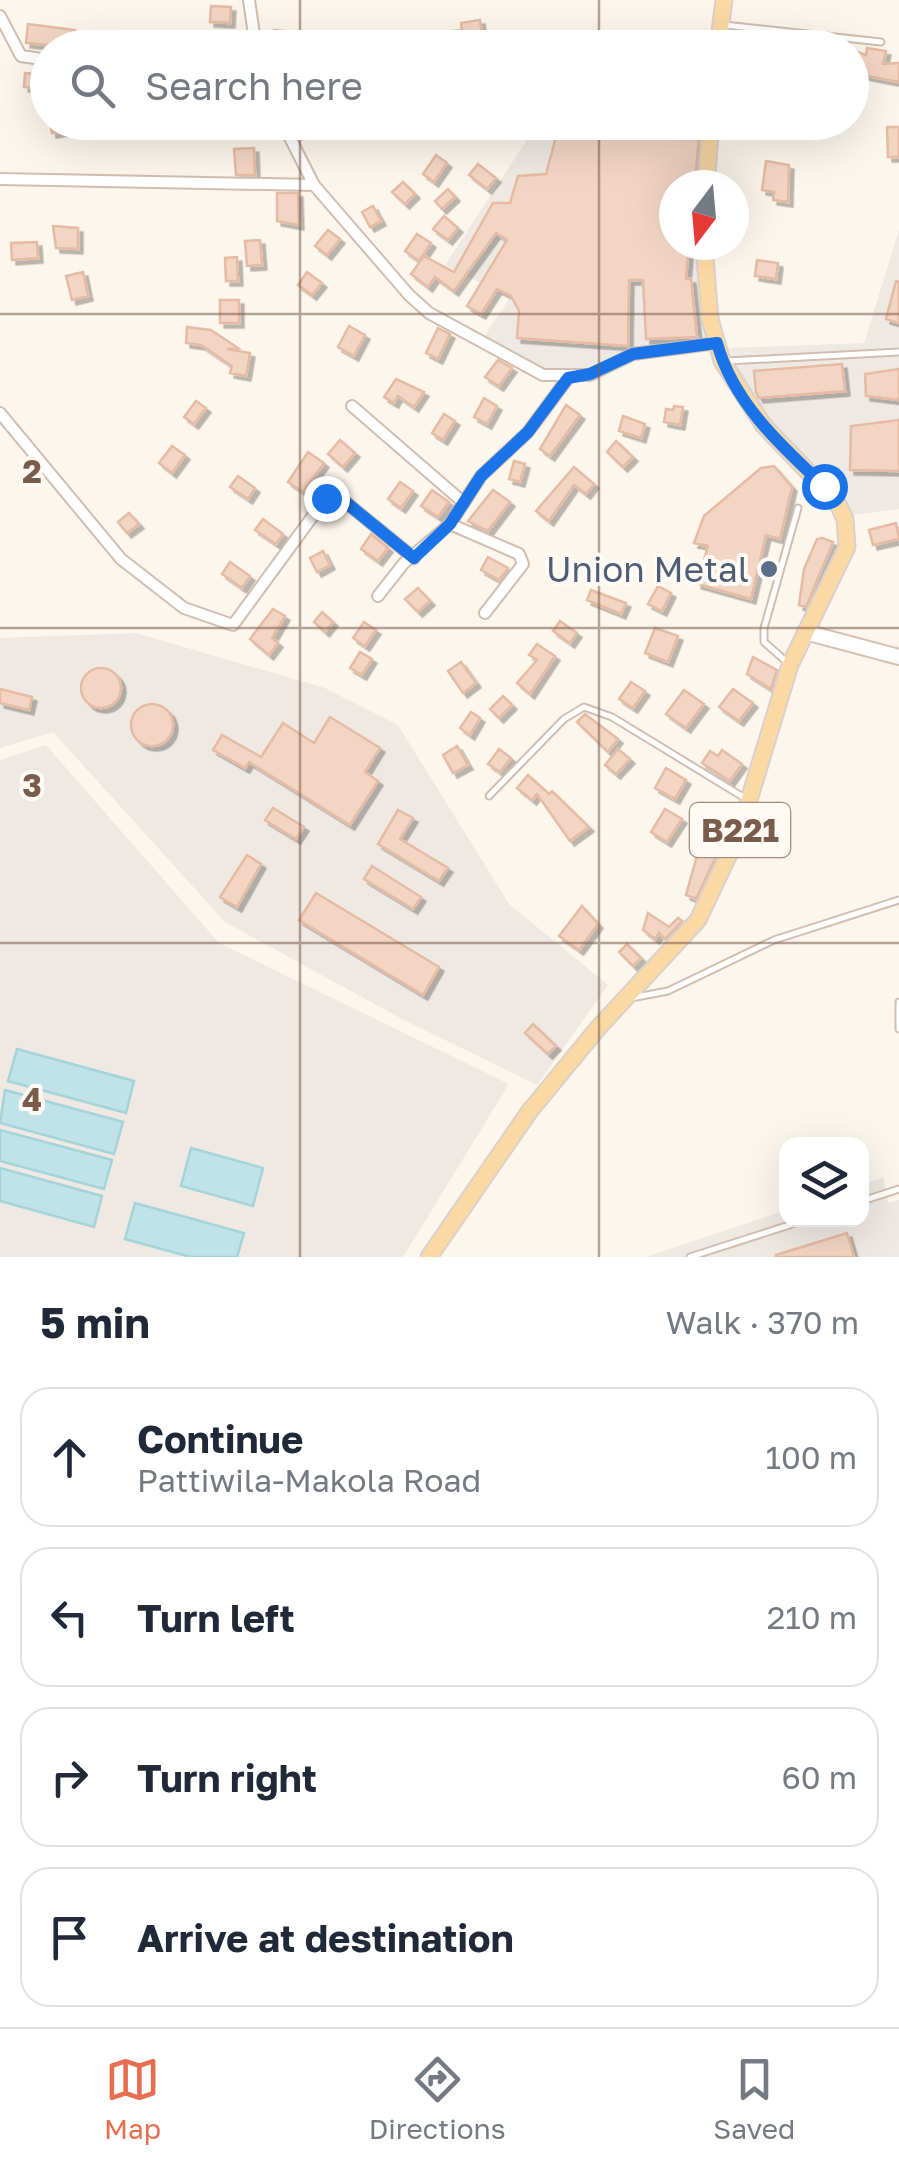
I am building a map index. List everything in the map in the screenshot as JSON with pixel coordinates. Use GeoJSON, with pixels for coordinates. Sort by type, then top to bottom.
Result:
{"type":"FeatureCollection","features":[{"type":"Feature","properties":{"kind":"main road"},"geometry":{"type":"LineString","coordinates":[[720,30],[724,0]]}},
{"type":"Feature","properties":{"kind":"main road"},"geometry":{"type":"LineString","coordinates":[[707,170],[710,140]]}},
{"type":"Feature","properties":{"kind":"main road"},"geometry":{"type":"LineString","coordinates":[[706,260],[722,362],[764,426],[824,486],[845,519],[847,547],[805,632]]}},
{"type":"Feature","properties":{"kind":"main road","name":"B221"},"geometry":{"type":"LineString","coordinates":[[429,1257],[493,1159],[624,999],[698,920],[716,888],[750,801],[790,664],[805,632]]}},
{"type":"Feature","properties":{"kind":"street"},"geometry":{"type":"LineString","coordinates":[[249,0],[253,30]]}},
{"type":"Feature","properties":{"kind":"street"},"geometry":{"type":"LineString","coordinates":[[0,16],[21,56],[30,57]]}},
{"type":"Feature","properties":{"kind":"street"},"geometry":{"type":"LineString","coordinates":[[291,140],[314,185],[429,313],[543,375],[568,378],[590,374],[633,354],[717,343]]}},
{"type":"Feature","properties":{"kind":"street"},"geometry":{"type":"LineString","coordinates":[[0,178],[314,185]]}},
{"type":"Feature","properties":{"kind":"street"},"geometry":{"type":"LineString","coordinates":[[378,596],[404,562],[414,558],[450,524],[481,476],[528,432],[568,378]]}},
{"type":"Feature","properties":{"kind":"street"},"geometry":{"type":"LineString","coordinates":[[352,406],[464,502]]}},
{"type":"Feature","properties":{"kind":"street"},"geometry":{"type":"LineString","coordinates":[[0,414],[122,559],[184,608],[232,625],[326,498],[338,496],[414,558]]}},
{"type":"Feature","properties":{"kind":"street"},"geometry":{"type":"LineString","coordinates":[[450,524],[519,554],[524,564],[485,614]]}},
{"type":"Feature","properties":{"kind":"street"},"geometry":{"type":"LineString","coordinates":[[805,632],[899,658]]}},
{"type":"Feature","properties":{"kind":"lane"},"geometry":{"type":"LineString","coordinates":[[721,24],[774,30]]}},
{"type":"Feature","properties":{"kind":"lane"},"geometry":{"type":"LineString","coordinates":[[869,41],[881,42]]}},
{"type":"Feature","properties":{"kind":"lane"},"geometry":{"type":"LineString","coordinates":[[722,362],[899,352]]}},
{"type":"Feature","properties":{"kind":"lane"},"geometry":{"type":"LineString","coordinates":[[790,664],[764,642],[764,628],[798,508]]}},
{"type":"Feature","properties":{"kind":"lane"},"geometry":{"type":"LineString","coordinates":[[489,796],[564,720],[584,707],[612,718],[750,801]]}},
{"type":"Feature","properties":{"kind":"lane"},"geometry":{"type":"LineString","coordinates":[[624,999],[668,990],[774,940],[899,900]]}},
{"type":"Feature","properties":{"kind":"lane"},"geometry":{"type":"LineString","coordinates":[[899,1002],[899,1028]]}},
{"type":"Feature","properties":{"kind":"lane"},"geometry":{"type":"LineString","coordinates":[[869,1199],[899,1190]]}},
{"type":"Feature","properties":{"kind":"lane"},"geometry":{"type":"LineString","coordinates":[[690,1257],[784,1227]]}},
{"type":"Feature","properties":{"kind":"shaded area"},"geometry":{"type":"Polygon","coordinates":[[[527,140],[702,140],[699,170],[659,170],[659,260],[696,260],[705,338],[636,349],[578,374],[547,374],[485,335],[510,298],[445,265],[527,140]]]}},
{"type":"Feature","properties":{"kind":"shaded area"},"geometry":{"type":"Polygon","coordinates":[[[899,230],[899,509],[854,515],[767,418],[738,378],[725,348],[864,343],[899,230]]]}},
{"type":"Feature","properties":{"kind":"shaded area"},"geometry":{"type":"Polygon","coordinates":[[[136,633],[325,688],[398,725],[509,904],[608,985],[537,1085],[402,1019],[225,922],[53,732],[0,748],[0,638],[136,633]]]}},
{"type":"Feature","properties":{"kind":"shaded area"},"geometry":{"type":"Polygon","coordinates":[[[46,745],[219,943],[509,1084],[403,1257],[0,1257],[0,760],[46,745]]]}},
{"type":"Feature","properties":{"kind":"shaded area"},"geometry":{"type":"Polygon","coordinates":[[[883,1177],[888,1203],[899,1200],[899,1257],[646,1257],[779,1212],[779,1227],[869,1227],[869,1182],[883,1177]]]}},
{"type":"Feature","properties":{"kind":"water"},"geometry":{"type":"Polygon","coordinates":[[[17,1049],[134,1081],[126,1113],[8,1081],[17,1049]]]}},
{"type":"Feature","properties":{"kind":"water"},"geometry":{"type":"Polygon","coordinates":[[[5,1090],[123,1122],[114,1154],[0,1123],[5,1090]]]}},
{"type":"Feature","properties":{"kind":"water"},"geometry":{"type":"Polygon","coordinates":[[[0,1130],[112,1160],[104,1189],[0,1161],[0,1130]]]}},
{"type":"Feature","properties":{"kind":"water"},"geometry":{"type":"Polygon","coordinates":[[[191,1148],[263,1168],[253,1206],[181,1186],[191,1148]]]}},
{"type":"Feature","properties":{"kind":"water"},"geometry":{"type":"Polygon","coordinates":[[[0,1168],[102,1196],[94,1227],[0,1201],[0,1168]]]}},
{"type":"Feature","properties":{"kind":"water"},"geometry":{"type":"Polygon","coordinates":[[[135,1203],[244,1233],[237,1257],[191,1257],[125,1239],[135,1203]]]}},
{"type":"Feature","properties":{"kind":"building"},"geometry":{"type":"Polygon","coordinates":[[[211,6],[231,7],[230,23],[210,22],[211,6]]]}},
{"type":"Feature","properties":{"kind":"building"},"geometry":{"type":"Polygon","coordinates":[[[480,20],[481,30],[462,30],[461,23],[480,20]]]}},
{"type":"Feature","properties":{"kind":"building"},"geometry":{"type":"Polygon","coordinates":[[[28,24],[75,30],[30,30],[30,43],[26,43],[28,24]]]}},
{"type":"Feature","properties":{"kind":"building"},"geometry":{"type":"Polygon","coordinates":[[[869,48],[886,51],[883,64],[899,63],[899,82],[869,76],[869,48]]]}},
{"type":"Feature","properties":{"kind":"building"},"geometry":{"type":"Polygon","coordinates":[[[25,73],[30,74],[30,88],[24,87],[25,73]]]}},
{"type":"Feature","properties":{"kind":"building"},"geometry":{"type":"Polygon","coordinates":[[[887,127],[899,127],[899,157],[888,157],[887,127]]]}},
{"type":"Feature","properties":{"kind":"building"},"geometry":{"type":"Polygon","coordinates":[[[555,140],[699,140],[696,170],[659,170],[659,260],[688,260],[686,279],[691,279],[697,337],[646,339],[643,280],[629,280],[628,346],[517,338],[519,311],[511,296],[497,289],[481,314],[467,306],[507,240],[496,233],[454,291],[435,277],[428,287],[411,274],[424,256],[454,272],[493,203],[510,203],[518,176],[546,174],[555,140]]]}},
{"type":"Feature","properties":{"kind":"building"},"geometry":{"type":"Polygon","coordinates":[[[254,148],[255,175],[236,175],[234,149],[254,148]]]}},
{"type":"Feature","properties":{"kind":"building"},"geometry":{"type":"Polygon","coordinates":[[[436,155],[447,163],[434,182],[423,174],[436,155]]]}},
{"type":"Feature","properties":{"kind":"building"},"geometry":{"type":"Polygon","coordinates":[[[766,161],[789,165],[788,202],[773,200],[774,192],[762,190],[766,161]]]}},
{"type":"Feature","properties":{"kind":"building"},"geometry":{"type":"Polygon","coordinates":[[[478,164],[496,178],[487,189],[469,175],[478,164]]]}},
{"type":"Feature","properties":{"kind":"building"},"geometry":{"type":"Polygon","coordinates":[[[403,182],[415,194],[405,204],[392,192],[403,182]]]}},
{"type":"Feature","properties":{"kind":"building"},"geometry":{"type":"Polygon","coordinates":[[[448,189],[455,197],[442,209],[435,201],[448,189]]]}},
{"type":"Feature","properties":{"kind":"building"},"geometry":{"type":"Polygon","coordinates":[[[277,193],[298,193],[299,225],[277,221],[277,193]]]}},
{"type":"Feature","properties":{"kind":"building"},"geometry":{"type":"Polygon","coordinates":[[[373,206],[381,221],[370,227],[362,212],[373,206]]]}},
{"type":"Feature","properties":{"kind":"building"},"geometry":{"type":"Polygon","coordinates":[[[444,216],[458,228],[448,240],[433,229],[444,216]]]}},
{"type":"Feature","properties":{"kind":"building"},"geometry":{"type":"Polygon","coordinates":[[[53,226],[78,228],[78,249],[56,248],[53,226]]]}},
{"type":"Feature","properties":{"kind":"building"},"geometry":{"type":"Polygon","coordinates":[[[328,230],[340,239],[327,255],[315,246],[328,230]]]}},
{"type":"Feature","properties":{"kind":"building"},"geometry":{"type":"Polygon","coordinates":[[[417,234],[431,243],[419,261],[405,251],[417,234]]]}},
{"type":"Feature","properties":{"kind":"building"},"geometry":{"type":"Polygon","coordinates":[[[260,240],[262,265],[247,266],[245,241],[260,240]]]}},
{"type":"Feature","properties":{"kind":"building"},"geometry":{"type":"Polygon","coordinates":[[[37,242],[38,258],[12,260],[11,243],[37,242]]]}},
{"type":"Feature","properties":{"kind":"building"},"geometry":{"type":"Polygon","coordinates":[[[237,257],[238,281],[226,281],[225,258],[237,257]]]}},
{"type":"Feature","properties":{"kind":"building"},"geometry":{"type":"Polygon","coordinates":[[[757,260],[778,263],[776,279],[755,276],[757,260]]]}},
{"type":"Feature","properties":{"kind":"building"},"geometry":{"type":"Polygon","coordinates":[[[83,272],[88,296],[72,300],[66,276],[83,272]]]}},
{"type":"Feature","properties":{"kind":"building"},"geometry":{"type":"Polygon","coordinates":[[[307,272],[322,283],[312,295],[298,285],[307,272]]]}},
{"type":"Feature","properties":{"kind":"building"},"geometry":{"type":"Polygon","coordinates":[[[896,281],[899,282],[899,323],[886,319],[896,281]]]}},
{"type":"Feature","properties":{"kind":"building"},"geometry":{"type":"Polygon","coordinates":[[[220,300],[239,300],[239,323],[220,323],[220,300]]]}},
{"type":"Feature","properties":{"kind":"building"},"geometry":{"type":"Polygon","coordinates":[[[349,326],[365,335],[354,356],[338,347],[349,326]]]}},
{"type":"Feature","properties":{"kind":"building"},"geometry":{"type":"Polygon","coordinates":[[[187,327],[211,330],[238,348],[227,349],[250,353],[246,376],[230,373],[232,366],[201,345],[186,343],[187,327]]]}},
{"type":"Feature","properties":{"kind":"building"},"geometry":{"type":"Polygon","coordinates":[[[438,328],[450,334],[438,359],[426,353],[438,328]]]}},
{"type":"Feature","properties":{"kind":"building"},"geometry":{"type":"Polygon","coordinates":[[[498,360],[512,368],[499,386],[485,377],[498,360]]]}},
{"type":"Feature","properties":{"kind":"building"},"geometry":{"type":"Polygon","coordinates":[[[842,364],[845,391],[759,398],[756,392],[754,371],[842,364]]]}},
{"type":"Feature","properties":{"kind":"building"},"geometry":{"type":"Polygon","coordinates":[[[899,369],[899,400],[866,396],[865,374],[899,369]]]}},
{"type":"Feature","properties":{"kind":"building"},"geometry":{"type":"Polygon","coordinates":[[[396,379],[424,392],[414,407],[398,396],[394,403],[384,397],[396,379]]]}},
{"type":"Feature","properties":{"kind":"building"},"geometry":{"type":"Polygon","coordinates":[[[484,398],[497,406],[487,424],[474,417],[484,398]]]}},
{"type":"Feature","properties":{"kind":"building"},"geometry":{"type":"Polygon","coordinates":[[[196,401],[206,408],[194,424],[184,417],[196,401]]]}},
{"type":"Feature","properties":{"kind":"building"},"geometry":{"type":"Polygon","coordinates":[[[566,405],[580,415],[550,456],[540,449],[566,405]]]}},
{"type":"Feature","properties":{"kind":"building"},"geometry":{"type":"Polygon","coordinates":[[[674,406],[683,407],[680,425],[664,422],[666,409],[673,410],[674,406]]]}},
{"type":"Feature","properties":{"kind":"building"},"geometry":{"type":"Polygon","coordinates":[[[444,414],[455,421],[443,440],[432,433],[444,414]]]}},
{"type":"Feature","properties":{"kind":"building"},"geometry":{"type":"Polygon","coordinates":[[[623,416],[645,424],[641,438],[619,431],[623,416]]]}},
{"type":"Feature","properties":{"kind":"building"},"geometry":{"type":"Polygon","coordinates":[[[899,420],[899,471],[850,470],[851,426],[899,420]]]}},
{"type":"Feature","properties":{"kind":"building"},"geometry":{"type":"Polygon","coordinates":[[[340,440],[355,453],[343,467],[328,454],[340,440]]]}},
{"type":"Feature","properties":{"kind":"building"},"geometry":{"type":"Polygon","coordinates":[[[616,441],[633,457],[623,467],[607,452],[616,441]]]}},
{"type":"Feature","properties":{"kind":"building"},"geometry":{"type":"Polygon","coordinates":[[[172,446],[185,455],[172,473],[159,463],[172,446]]]}},
{"type":"Feature","properties":{"kind":"building"},"geometry":{"type":"Polygon","coordinates":[[[308,452],[324,463],[303,492],[288,482],[308,452]]]}},
{"type":"Feature","properties":{"kind":"building"},"geometry":{"type":"Polygon","coordinates":[[[514,461],[525,464],[520,482],[509,479],[514,461]]]}},
{"type":"Feature","properties":{"kind":"building"},"geometry":{"type":"Polygon","coordinates":[[[774,466],[792,487],[780,539],[766,535],[751,599],[697,584],[708,546],[694,543],[704,516],[761,468],[774,466]]]}},
{"type":"Feature","properties":{"kind":"building"},"geometry":{"type":"Polygon","coordinates":[[[574,467],[594,484],[586,494],[574,485],[549,521],[536,511],[574,467]]]}},
{"type":"Feature","properties":{"kind":"building"},"geometry":{"type":"Polygon","coordinates":[[[238,476],[255,488],[248,499],[230,487],[238,476]]]}},
{"type":"Feature","properties":{"kind":"building"},"geometry":{"type":"Polygon","coordinates":[[[400,482],[413,491],[401,508],[388,499],[400,482]]]}},
{"type":"Feature","properties":{"kind":"building"},"geometry":{"type":"Polygon","coordinates":[[[432,490],[449,502],[438,517],[421,506],[432,490]]]}},
{"type":"Feature","properties":{"kind":"building"},"geometry":{"type":"Polygon","coordinates":[[[493,490],[510,502],[488,531],[468,521],[493,490]]]}},
{"type":"Feature","properties":{"kind":"building"},"geometry":{"type":"Polygon","coordinates":[[[129,513],[139,524],[127,533],[118,522],[129,513]]]}},
{"type":"Feature","properties":{"kind":"building"},"geometry":{"type":"Polygon","coordinates":[[[263,519],[283,534],[276,544],[255,530],[263,519]]]}},
{"type":"Feature","properties":{"kind":"building"},"geometry":{"type":"Polygon","coordinates":[[[896,523],[899,539],[873,545],[869,530],[896,523]]]}},
{"type":"Feature","properties":{"kind":"building"},"geometry":{"type":"Polygon","coordinates":[[[371,534],[388,548],[378,561],[361,549],[371,534]]]}},
{"type":"Feature","properties":{"kind":"building"},"geometry":{"type":"Polygon","coordinates":[[[817,539],[833,542],[806,607],[799,605],[804,569],[817,539]]]}},
{"type":"Feature","properties":{"kind":"building"},"geometry":{"type":"Polygon","coordinates":[[[323,551],[330,565],[317,572],[310,558],[323,551]]]}},
{"type":"Feature","properties":{"kind":"building"},"geometry":{"type":"Polygon","coordinates":[[[488,557],[508,568],[499,580],[481,570],[488,557]]]}},
{"type":"Feature","properties":{"kind":"building"},"geometry":{"type":"Polygon","coordinates":[[[230,562],[250,576],[242,588],[222,574],[230,562]]]}},
{"type":"Feature","properties":{"kind":"building"},"geometry":{"type":"Polygon","coordinates":[[[658,586],[671,593],[662,611],[648,604],[658,586]]]}},
{"type":"Feature","properties":{"kind":"building"},"geometry":{"type":"Polygon","coordinates":[[[418,588],[430,601],[418,612],[405,599],[418,588]]]}},
{"type":"Feature","properties":{"kind":"building"},"geometry":{"type":"Polygon","coordinates":[[[591,590],[626,603],[621,614],[587,600],[591,590]]]}},
{"type":"Feature","properties":{"kind":"building"},"geometry":{"type":"Polygon","coordinates":[[[273,609],[285,616],[272,638],[278,643],[269,655],[250,639],[273,609]]]}},
{"type":"Feature","properties":{"kind":"building"},"geometry":{"type":"Polygon","coordinates":[[[322,612],[333,622],[325,632],[314,622],[322,612]]]}},
{"type":"Feature","properties":{"kind":"building"},"geometry":{"type":"Polygon","coordinates":[[[560,621],[577,633],[570,643],[553,631],[560,621]]]}},
{"type":"Feature","properties":{"kind":"building"},"geometry":{"type":"Polygon","coordinates":[[[364,622],[376,630],[365,646],[353,638],[364,622]]]}},
{"type":"Feature","properties":{"kind":"building"},"geometry":{"type":"Polygon","coordinates":[[[655,628],[678,636],[668,662],[645,653],[655,628]]]}},
{"type":"Feature","properties":{"kind":"building"},"geometry":{"type":"Polygon","coordinates":[[[537,644],[555,656],[530,694],[517,683],[537,660],[529,655],[537,644]]]}},
{"type":"Feature","properties":{"kind":"building"},"geometry":{"type":"Polygon","coordinates":[[[360,652],[372,659],[362,675],[350,668],[360,652]]]}},
{"type":"Feature","properties":{"kind":"building"},"geometry":{"type":"Polygon","coordinates":[[[753,657],[777,670],[771,689],[747,674],[753,657]]]}},
{"type":"Feature","properties":{"kind":"building"},"geometry":{"type":"Polygon","coordinates":[[[461,662],[476,683],[463,693],[448,671],[461,662]]]}},
{"type":"Feature","properties":{"kind":"building"},"geometry":{"type":"Polygon","coordinates":[[[101,668],[115,674],[121,688],[115,702],[101,708],[87,702],[81,688],[87,674],[101,668]]]}},
{"type":"Feature","properties":{"kind":"building"},"geometry":{"type":"Polygon","coordinates":[[[631,682],[645,691],[633,708],[619,699],[631,682]]]}},
{"type":"Feature","properties":{"kind":"building"},"geometry":{"type":"Polygon","coordinates":[[[0,689],[32,697],[29,710],[0,703],[0,689]]]}},
{"type":"Feature","properties":{"kind":"building"},"geometry":{"type":"Polygon","coordinates":[[[733,689],[753,703],[739,721],[719,707],[733,689]]]}},
{"type":"Feature","properties":{"kind":"building"},"geometry":{"type":"Polygon","coordinates":[[[684,690],[704,704],[686,728],[666,714],[684,690]]]}},
{"type":"Feature","properties":{"kind":"building"},"geometry":{"type":"Polygon","coordinates":[[[503,696],[512,705],[499,718],[490,709],[503,696]]]}},
{"type":"Feature","properties":{"kind":"building"},"geometry":{"type":"Polygon","coordinates":[[[152,704],[167,710],[173,725],[167,740],[152,746],[137,740],[131,725],[137,710],[152,704]]]}},
{"type":"Feature","properties":{"kind":"building"},"geometry":{"type":"Polygon","coordinates":[[[471,712],[480,718],[470,735],[460,728],[471,712]]]}},
{"type":"Feature","properties":{"kind":"building"},"geometry":{"type":"Polygon","coordinates":[[[585,714],[618,739],[608,752],[577,722],[585,714]]]}},
{"type":"Feature","properties":{"kind":"building"},"geometry":{"type":"Polygon","coordinates":[[[330,717],[380,748],[365,772],[378,781],[350,825],[249,762],[245,768],[213,750],[222,735],[261,757],[283,723],[314,743],[330,717]]]}},
{"type":"Feature","properties":{"kind":"building"},"geometry":{"type":"Polygon","coordinates":[[[457,746],[468,765],[453,773],[443,755],[457,746]]]}},
{"type":"Feature","properties":{"kind":"building"},"geometry":{"type":"Polygon","coordinates":[[[499,749],[511,758],[500,772],[488,764],[499,749]]]}},
{"type":"Feature","properties":{"kind":"building"},"geometry":{"type":"Polygon","coordinates":[[[618,749],[630,759],[616,774],[605,765],[618,749]]]}},
{"type":"Feature","properties":{"kind":"building"},"geometry":{"type":"Polygon","coordinates":[[[722,750],[742,764],[730,781],[702,763],[710,751],[718,756],[722,750]]]}},
{"type":"Feature","properties":{"kind":"building"},"geometry":{"type":"Polygon","coordinates":[[[666,768],[686,780],[675,799],[655,788],[666,768]]]}},
{"type":"Feature","properties":{"kind":"building"},"geometry":{"type":"Polygon","coordinates":[[[528,775],[549,794],[552,791],[589,827],[570,841],[537,794],[532,800],[517,788],[528,775]]]}},
{"type":"Feature","properties":{"kind":"building"},"geometry":{"type":"Polygon","coordinates":[[[273,808],[304,827],[296,839],[265,820],[273,808]]]}},
{"type":"Feature","properties":{"kind":"building"},"geometry":{"type":"Polygon","coordinates":[[[665,809],[682,819],[667,842],[651,832],[665,809]]]}},
{"type":"Feature","properties":{"kind":"building"},"geometry":{"type":"Polygon","coordinates":[[[398,810],[413,818],[400,839],[448,868],[439,881],[378,844],[398,810]]]}},
{"type":"Feature","properties":{"kind":"building"},"geometry":{"type":"Polygon","coordinates":[[[703,834],[723,841],[696,899],[686,895],[703,834]]]}},
{"type":"Feature","properties":{"kind":"building"},"geometry":{"type":"Polygon","coordinates":[[[247,855],[261,864],[237,907],[220,897],[247,855]]]}},
{"type":"Feature","properties":{"kind":"building"},"geometry":{"type":"Polygon","coordinates":[[[372,866],[421,897],[413,909],[364,879],[372,866]]]}},
{"type":"Feature","properties":{"kind":"building"},"geometry":{"type":"Polygon","coordinates":[[[316,893],[439,967],[423,995],[299,920],[316,893]]]}},
{"type":"Feature","properties":{"kind":"building"},"geometry":{"type":"Polygon","coordinates":[[[582,906],[598,924],[579,950],[559,936],[582,906]]]}},
{"type":"Feature","properties":{"kind":"building"},"geometry":{"type":"Polygon","coordinates":[[[648,913],[669,927],[678,918],[682,921],[665,939],[659,933],[655,939],[643,930],[648,913]]]}},
{"type":"Feature","properties":{"kind":"building"},"geometry":{"type":"Polygon","coordinates":[[[627,944],[641,958],[633,966],[619,952],[627,944]]]}},
{"type":"Feature","properties":{"kind":"building"},"geometry":{"type":"Polygon","coordinates":[[[533,1024],[556,1046],[548,1054],[525,1033],[533,1024]]]}},
{"type":"Feature","properties":{"kind":"building"},"geometry":{"type":"Polygon","coordinates":[[[847,1233],[854,1257],[776,1257],[776,1255],[847,1233]]]}},
{"type":"Feature","properties":{"kind":"place","name":"Union Metal"},"geometry":{"type":"Point","coordinates":[769,569]}},
{"type":"Feature","properties":{"kind":"route"},"geometry":{"type":"LineString","coordinates":[[326,498],[338,496],[414,558],[450,524],[481,476],[528,432],[568,378],[590,374],[633,354],[661,347],[717,343],[734,384],[764,426],[824,486]]}}]}
